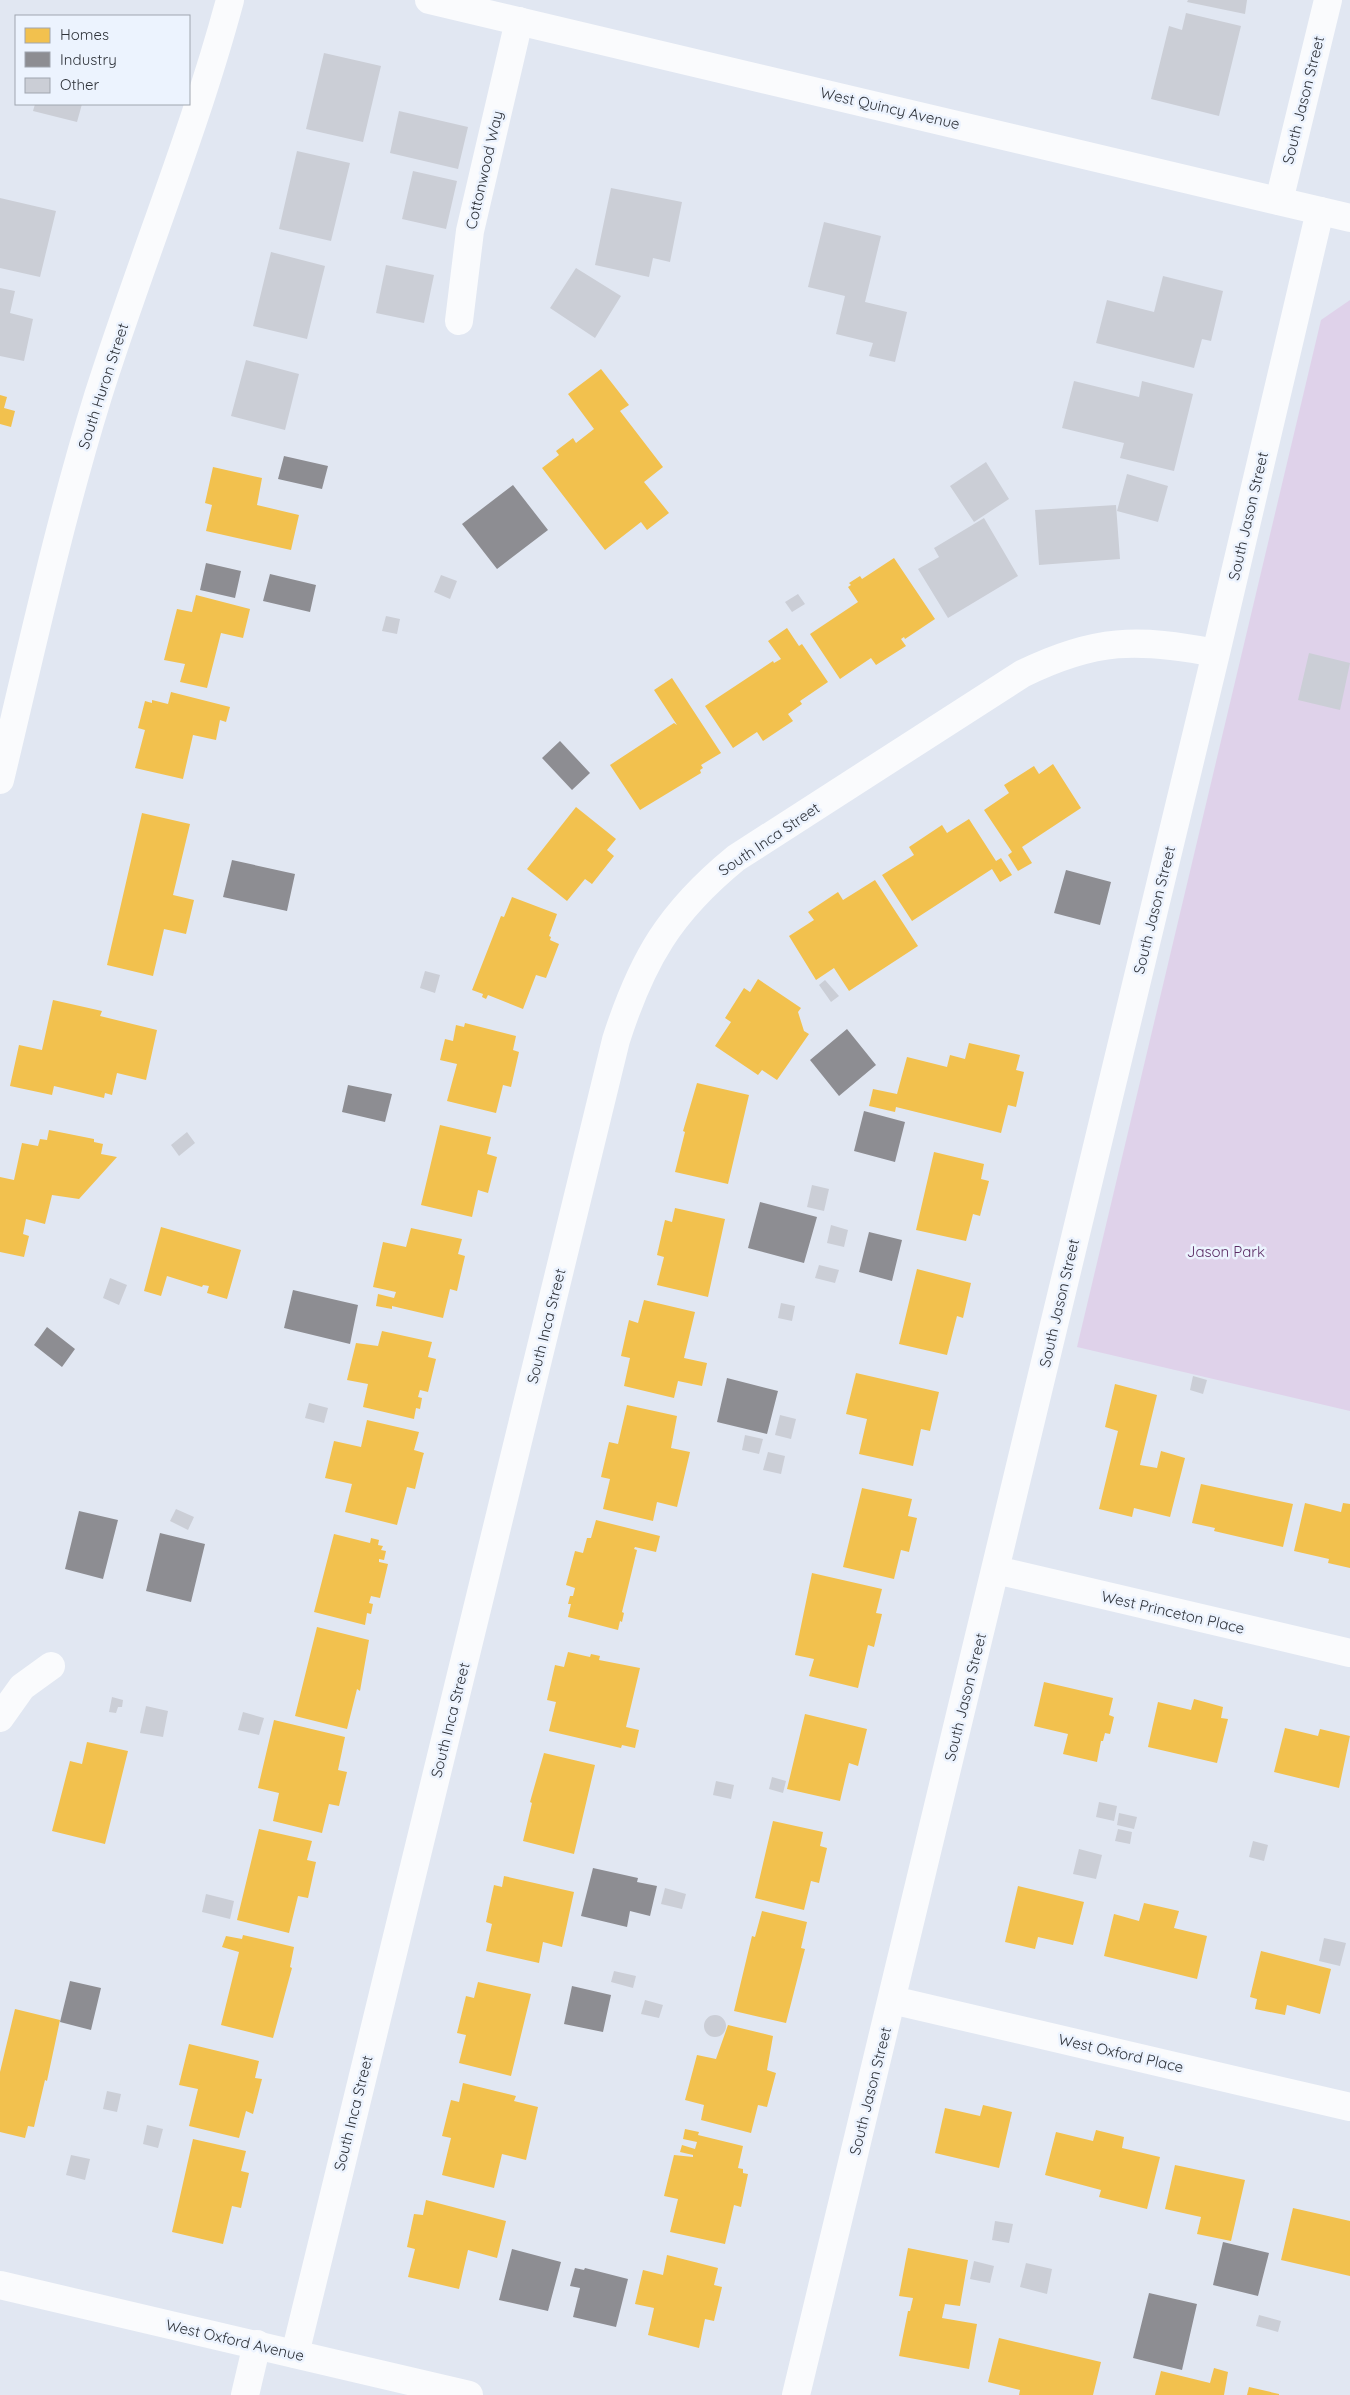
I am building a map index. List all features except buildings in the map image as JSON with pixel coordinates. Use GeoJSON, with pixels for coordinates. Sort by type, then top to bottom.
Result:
{"type":"FeatureCollection","features":[{"type":"Feature","properties":{"kind":"street","name":"South Huron Street"},"geometry":{"type":"LineString","coordinates":[[0,780],[80,455],[116,344],[198,108],[230,0]]}},
{"type":"Feature","properties":{"kind":"street","name":"West Quincy Avenue"},"geometry":{"type":"LineString","coordinates":[[430,0],[1350,218]]}},
{"type":"Feature","properties":{"kind":"street","name":"South Jason Street"},"geometry":{"type":"LineString","coordinates":[[1279,201],[1328,0]]}},
{"type":"Feature","properties":{"kind":"street","name":"Cottonwood Way"},"geometry":{"type":"LineString","coordinates":[[459,321],[470,231],[519,21]]}},
{"type":"Feature","properties":{"kind":"street","name":"South Jason Street"},"geometry":{"type":"LineString","coordinates":[[796,2395],[996,1570],[1320,211]]}},
{"type":"Feature","properties":{"kind":"street","name":"South Inca Street"},"geometry":{"type":"LineString","coordinates":[[294,2354],[616,1040],[635,983],[654,947],[679,913],[707,882],[736,858],[1022,674],[1049,660],[1099,646],[1132,642],[1168,644],[1216,653]]}},
{"type":"Feature","properties":{"kind":"street","name":"West Princeton Place"},"geometry":{"type":"LineString","coordinates":[[996,1570],[1350,1653]]}},
{"type":"Feature","properties":{"kind":"street"},"geometry":{"type":"LineString","coordinates":[[0,1718],[22,1687],[51,1666]]}},
{"type":"Feature","properties":{"kind":"street","name":"West Oxford Place"},"geometry":{"type":"LineString","coordinates":[[892,2000],[1350,2107]]}},
{"type":"Feature","properties":{"kind":"street","name":"West Oxford Avenue"},"geometry":{"type":"LineString","coordinates":[[0,2286],[257,2344],[469,2395]]}},
{"type":"Feature","properties":{"kind":"street"},"geometry":{"type":"LineString","coordinates":[[244,2395],[257,2344]]}},
{"type":"Feature","properties":{"kind":"green space","name":"Jason Park"},"geometry":{"type":"Polygon","coordinates":[[[1350,300],[1350,1411],[1077,1347],[1321,320],[1350,300]]]}}]}
